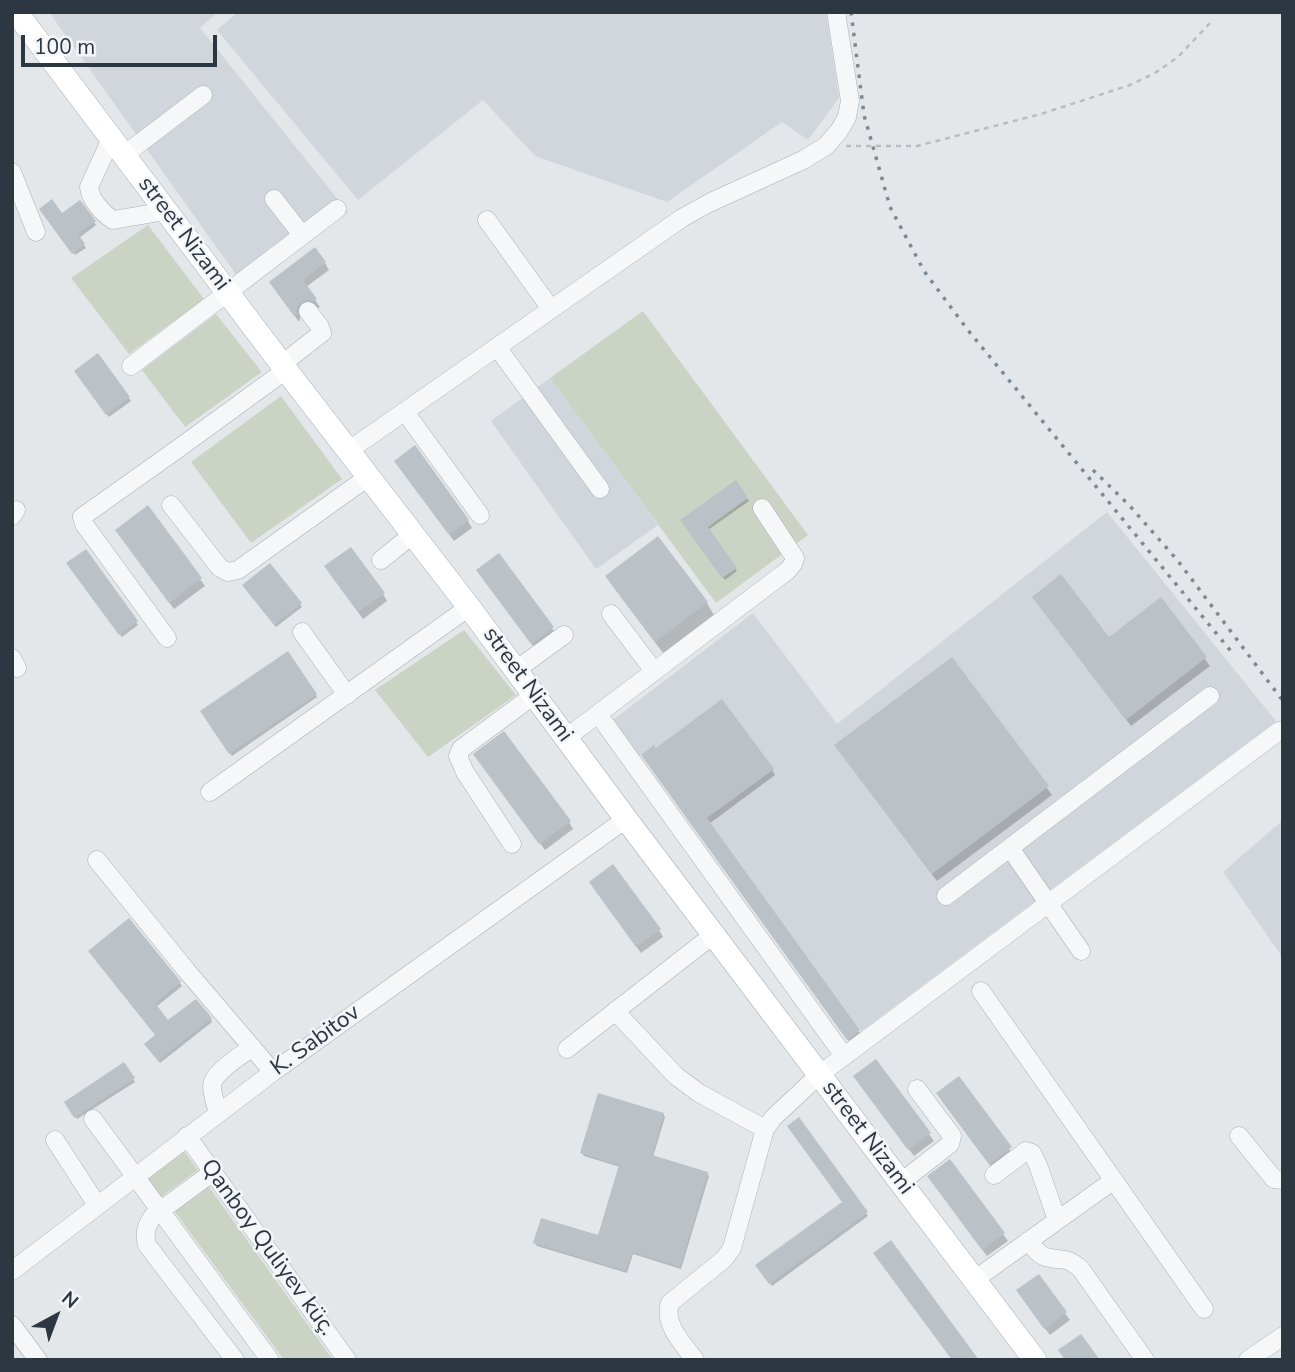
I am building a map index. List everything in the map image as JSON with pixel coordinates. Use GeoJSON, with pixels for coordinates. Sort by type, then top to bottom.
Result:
{"type":"FeatureCollection","features":[{"type":"Feature","properties":{"kind":"main road","name":"street Nizami"},"geometry":{"type":"LineString","coordinates":[[16,12],[412,536],[469,607],[1030,1358]]}},
{"type":"Feature","properties":{"kind":"street"},"geometry":{"type":"LineString","coordinates":[[348,451],[682,218],[803,160],[826,146],[847,117],[849,101],[836,12]]}},
{"type":"Feature","properties":{"kind":"street"},"geometry":{"type":"LineString","coordinates":[[166,211],[113,220],[105,215],[90,194],[89,187],[117,147],[203,95]]}},
{"type":"Feature","properties":{"kind":"street"},"geometry":{"type":"LineString","coordinates":[[12,172],[36,232]]}},
{"type":"Feature","properties":{"kind":"street"},"geometry":{"type":"LineString","coordinates":[[274,199],[302,235]]}},
{"type":"Feature","properties":{"kind":"street"},"geometry":{"type":"LineString","coordinates":[[131,366],[337,209]]}},
{"type":"Feature","properties":{"kind":"street"},"geometry":{"type":"LineString","coordinates":[[487,220],[551,309]]}},
{"type":"Feature","properties":{"kind":"street"},"geometry":{"type":"LineString","coordinates":[[167,638],[84,524],[82,517],[179,448],[284,367],[322,333],[307,311]]}},
{"type":"Feature","properties":{"kind":"street"},"geometry":{"type":"LineString","coordinates":[[497,348],[600,488]]}},
{"type":"Feature","properties":{"kind":"street"},"geometry":{"type":"LineString","coordinates":[[405,412],[480,515]]}},
{"type":"Feature","properties":{"kind":"street"},"geometry":{"type":"LineString","coordinates":[[171,505],[220,568],[228,572],[238,570],[368,477]]}},
{"type":"Feature","properties":{"kind":"street"},"geometry":{"type":"LineString","coordinates":[[566,738],[793,564],[795,558],[762,508]]}},
{"type":"Feature","properties":{"kind":"street"},"geometry":{"type":"LineString","coordinates":[[381,560],[412,536]]}},
{"type":"Feature","properties":{"kind":"street"},"geometry":{"type":"LineString","coordinates":[[210,792],[469,607]]}},
{"type":"Feature","properties":{"kind":"street"},"geometry":{"type":"LineString","coordinates":[[611,614],[654,671]]}},
{"type":"Feature","properties":{"kind":"street"},"geometry":{"type":"LineString","coordinates":[[302,632],[347,695]]}},
{"type":"Feature","properties":{"kind":"street"},"geometry":{"type":"LineString","coordinates":[[516,670],[564,635]]}},
{"type":"Feature","properties":{"kind":"street"},"geometry":{"type":"LineString","coordinates":[[512,844],[457,756],[461,749],[534,695]]}},
{"type":"Feature","properties":{"kind":"street"},"geometry":{"type":"LineString","coordinates":[[946,896],[1210,696]]}},
{"type":"Feature","properties":{"kind":"street"},"geometry":{"type":"LineString","coordinates":[[598,713],[844,1056]]}},
{"type":"Feature","properties":{"kind":"street"},"geometry":{"type":"LineString","coordinates":[[695,1360],[672,1328],[666,1312],[670,1303],[724,1259],[732,1248],[765,1129],[773,1118],[819,1075],[1279,731]]}},
{"type":"Feature","properties":{"kind":"street","name":"K. Sabitov"},"geometry":{"type":"LineString","coordinates":[[15,1263],[97,1206],[273,1072],[626,819]]}},
{"type":"Feature","properties":{"kind":"street"},"geometry":{"type":"LineString","coordinates":[[1010,848],[1081,951]]}},
{"type":"Feature","properties":{"kind":"street"},"geometry":{"type":"LineString","coordinates":[[97,860],[273,1072]]}},
{"type":"Feature","properties":{"kind":"street"},"geometry":{"type":"LineString","coordinates":[[567,1049],[713,935]]}},
{"type":"Feature","properties":{"kind":"street"},"geometry":{"type":"LineString","coordinates":[[981,991],[1204,1309]]}},
{"type":"Feature","properties":{"kind":"street"},"geometry":{"type":"LineString","coordinates":[[615,1011],[676,1076],[699,1093],[765,1129]]}},
{"type":"Feature","properties":{"kind":"street"},"geometry":{"type":"LineString","coordinates":[[218,1113],[212,1087],[214,1079],[251,1047]]}},
{"type":"Feature","properties":{"kind":"street"},"geometry":{"type":"LineString","coordinates":[[900,1183],[950,1144],[952,1136],[917,1089]]}},
{"type":"Feature","properties":{"kind":"street"},"geometry":{"type":"LineString","coordinates":[[93,1119],[270,1360]]}},
{"type":"Feature","properties":{"kind":"street","name":"Qanboy Quliyev küç."},"geometry":{"type":"LineString","coordinates":[[187,1136],[347,1360]]}},
{"type":"Feature","properties":{"kind":"street"},"geometry":{"type":"LineString","coordinates":[[1238,1136],[1274,1179],[1283,1180]]}},
{"type":"Feature","properties":{"kind":"street"},"geometry":{"type":"LineString","coordinates":[[55,1140],[97,1206]]}},
{"type":"Feature","properties":{"kind":"street"},"geometry":{"type":"LineString","coordinates":[[994,1175],[1026,1151],[1032,1153],[1058,1220]]}},
{"type":"Feature","properties":{"kind":"street"},"geometry":{"type":"LineString","coordinates":[[212,1172],[153,1216],[145,1234],[147,1245],[235,1360]]}},
{"type":"Feature","properties":{"kind":"street"},"geometry":{"type":"LineString","coordinates":[[974,1280],[1114,1180]]}},
{"type":"Feature","properties":{"kind":"street"},"geometry":{"type":"LineString","coordinates":[[1028,1241],[1046,1257],[1069,1260],[1080,1268],[1145,1360]]}},
{"type":"Feature","properties":{"kind":"street"},"geometry":{"type":"LineString","coordinates":[[12,1325],[38,1360]]}},
{"type":"Feature","properties":{"kind":"street"},"geometry":{"type":"LineString","coordinates":[[1248,1360],[1283,1336]]}},
{"type":"Feature","properties":{"kind":"path"},"geometry":{"type":"LineString","coordinates":[[826,146],[917,146],[1041,114],[1129,85],[1156,73],[1178,57],[1209,23]]}},
{"type":"Feature","properties":{"kind":"shaded area"},"geometry":{"type":"Polygon","coordinates":[[[49,12],[218,12],[200,28],[348,212],[247,290],[49,12]]]}},
{"type":"Feature","properties":{"kind":"shaded area"},"geometry":{"type":"Polygon","coordinates":[[[238,12],[826,12],[839,98],[808,140],[782,122],[667,202],[535,156],[483,100],[358,200],[217,30],[238,12]]]}},
{"type":"Feature","properties":{"kind":"shaded area"},"geometry":{"type":"Polygon","coordinates":[[[148,225],[204,299],[129,354],[71,278],[148,225]]]}},
{"type":"Feature","properties":{"kind":"shaded area"},"geometry":{"type":"Polygon","coordinates":[[[643,311],[808,535],[716,603],[550,378],[643,311]]]}},
{"type":"Feature","properties":{"kind":"shaded area"},"geometry":{"type":"Polygon","coordinates":[[[216,314],[262,372],[185,427],[142,370],[216,314]]]}},
{"type":"Feature","properties":{"kind":"shaded area"},"geometry":{"type":"Polygon","coordinates":[[[550,378],[658,525],[596,569],[491,421],[550,378]]]}},
{"type":"Feature","properties":{"kind":"shaded area"},"geometry":{"type":"Polygon","coordinates":[[[281,396],[342,479],[251,543],[191,462],[281,396]]]}},
{"type":"Feature","properties":{"kind":"shaded area"},"geometry":{"type":"Polygon","coordinates":[[[1107,512],[1276,721],[861,1031],[655,746],[639,756],[613,720],[753,613],[837,724],[1107,512]]]}},
{"type":"Feature","properties":{"kind":"shaded area"},"geometry":{"type":"Polygon","coordinates":[[[464,630],[516,695],[428,757],[375,690],[464,630]]]}},
{"type":"Feature","properties":{"kind":"shaded area"},"geometry":{"type":"Polygon","coordinates":[[[1283,820],[1283,958],[1223,872],[1283,820]]]}},
{"type":"Feature","properties":{"kind":"shaded area"},"geometry":{"type":"Polygon","coordinates":[[[184,1151],[198,1170],[161,1197],[147,1178],[184,1151]]]}},
{"type":"Feature","properties":{"kind":"shaded area"},"geometry":{"type":"Polygon","coordinates":[[[209,1187],[333,1360],[284,1360],[175,1212],[209,1187]]]}},
{"type":"Feature","properties":{"kind":"building"},"geometry":{"type":"Polygon","coordinates":[[[52,199],[62,213],[80,200],[96,221],[78,234],[85,244],[72,254],[39,209],[52,199]]]}},
{"type":"Feature","properties":{"kind":"building"},"geometry":{"type":"Polygon","coordinates":[[[315,247],[326,262],[303,280],[317,299],[302,302],[294,316],[269,282],[315,247]]]}},
{"type":"Feature","properties":{"kind":"building"},"geometry":{"type":"Polygon","coordinates":[[[98,353],[130,397],[106,415],[74,371],[98,353]]]}},
{"type":"Feature","properties":{"kind":"building"},"geometry":{"type":"Polygon","coordinates":[[[415,445],[469,520],[449,535],[394,461],[415,445]]]}},
{"type":"Feature","properties":{"kind":"building"},"geometry":{"type":"Polygon","coordinates":[[[736,480],[748,498],[708,527],[737,568],[722,578],[680,520],[736,480]]]}},
{"type":"Feature","properties":{"kind":"building"},"geometry":{"type":"Polygon","coordinates":[[[148,505],[202,578],[169,603],[115,530],[148,505]]]}},
{"type":"Feature","properties":{"kind":"building"},"geometry":{"type":"Polygon","coordinates":[[[658,536],[708,602],[655,642],[605,576],[658,536]]]}},
{"type":"Feature","properties":{"kind":"building"},"geometry":{"type":"Polygon","coordinates":[[[351,547],[385,593],[358,612],[324,566],[351,547]]]}},
{"type":"Feature","properties":{"kind":"building"},"geometry":{"type":"Polygon","coordinates":[[[86,549],[138,621],[119,635],[66,563],[86,549]]]}},
{"type":"Feature","properties":{"kind":"building"},"geometry":{"type":"Polygon","coordinates":[[[499,553],[554,627],[531,644],[476,570],[499,553]]]}},
{"type":"Feature","properties":{"kind":"building"},"geometry":{"type":"Polygon","coordinates":[[[270,563],[302,603],[274,625],[242,585],[270,563]]]}},
{"type":"Feature","properties":{"kind":"building"},"geometry":{"type":"Polygon","coordinates":[[[1061,574],[1109,637],[1161,597],[1207,657],[1126,720],[1032,597],[1061,574]]]}},
{"type":"Feature","properties":{"kind":"building"},"geometry":{"type":"Polygon","coordinates":[[[288,651],[317,694],[229,754],[200,711],[288,651]]]}},
{"type":"Feature","properties":{"kind":"building"},"geometry":{"type":"Polygon","coordinates":[[[952,657],[1049,786],[932,874],[834,745],[952,657]]]}},
{"type":"Feature","properties":{"kind":"building"},"geometry":{"type":"Polygon","coordinates":[[[722,699],[774,769],[707,818],[860,1030],[847,1040],[641,755],[654,745],[656,748],[722,699]]]}},
{"type":"Feature","properties":{"kind":"building"},"geometry":{"type":"Polygon","coordinates":[[[504,731],[571,821],[539,844],[473,754],[504,731]]]}},
{"type":"Feature","properties":{"kind":"building"},"geometry":{"type":"Polygon","coordinates":[[[613,864],[661,929],[636,947],[589,882],[613,864]]]}},
{"type":"Feature","properties":{"kind":"building"},"geometry":{"type":"Polygon","coordinates":[[[129,918],[181,982],[155,1003],[168,1020],[196,999],[212,1018],[158,1061],[144,1044],[155,1035],[88,951],[129,918]]]}},
{"type":"Feature","properties":{"kind":"building"},"geometry":{"type":"Polygon","coordinates":[[[876,1059],[931,1133],[908,1150],[853,1076],[876,1059]]]}},
{"type":"Feature","properties":{"kind":"building"},"geometry":{"type":"Polygon","coordinates":[[[124,1062],[135,1078],[74,1118],[64,1102],[124,1062]]]}},
{"type":"Feature","properties":{"kind":"building"},"geometry":{"type":"Polygon","coordinates":[[[959,1076],[1012,1147],[989,1164],[936,1093],[959,1076]]]}},
{"type":"Feature","properties":{"kind":"building"},"geometry":{"type":"Polygon","coordinates":[[[598,1093],[664,1113],[652,1155],[708,1172],[680,1267],[632,1252],[626,1271],[533,1243],[541,1218],[598,1235],[619,1165],[580,1153],[598,1093]]]}},
{"type":"Feature","properties":{"kind":"building"},"geometry":{"type":"Polygon","coordinates":[[[799,1117],[868,1212],[769,1284],[755,1265],[842,1202],[787,1126],[799,1117]]]}},
{"type":"Feature","properties":{"kind":"building"},"geometry":{"type":"Polygon","coordinates":[[[950,1159],[1005,1233],[982,1250],[927,1176],[950,1159]]]}},
{"type":"Feature","properties":{"kind":"building"},"geometry":{"type":"Polygon","coordinates":[[[891,1240],[979,1360],[952,1360],[873,1253],[891,1240]]]}},
{"type":"Feature","properties":{"kind":"building"},"geometry":{"type":"Polygon","coordinates":[[[1039,1274],[1067,1312],[1044,1329],[1016,1290],[1039,1274]]]}},
{"type":"Feature","properties":{"kind":"building"},"geometry":{"type":"Polygon","coordinates":[[[1081,1334],[1100,1360],[1065,1360],[1058,1350],[1081,1334]]]}},
{"type":"Feature","properties":{"kind":"railway"},"geometry":{"type":"LineString","coordinates":[[851,12],[864,115],[890,207],[924,271],[967,329],[1234,655]]}},
{"type":"Feature","properties":{"kind":"railway"},"geometry":{"type":"LineString","coordinates":[[1093,470],[1129,505],[1178,561],[1283,701]]}}]}
